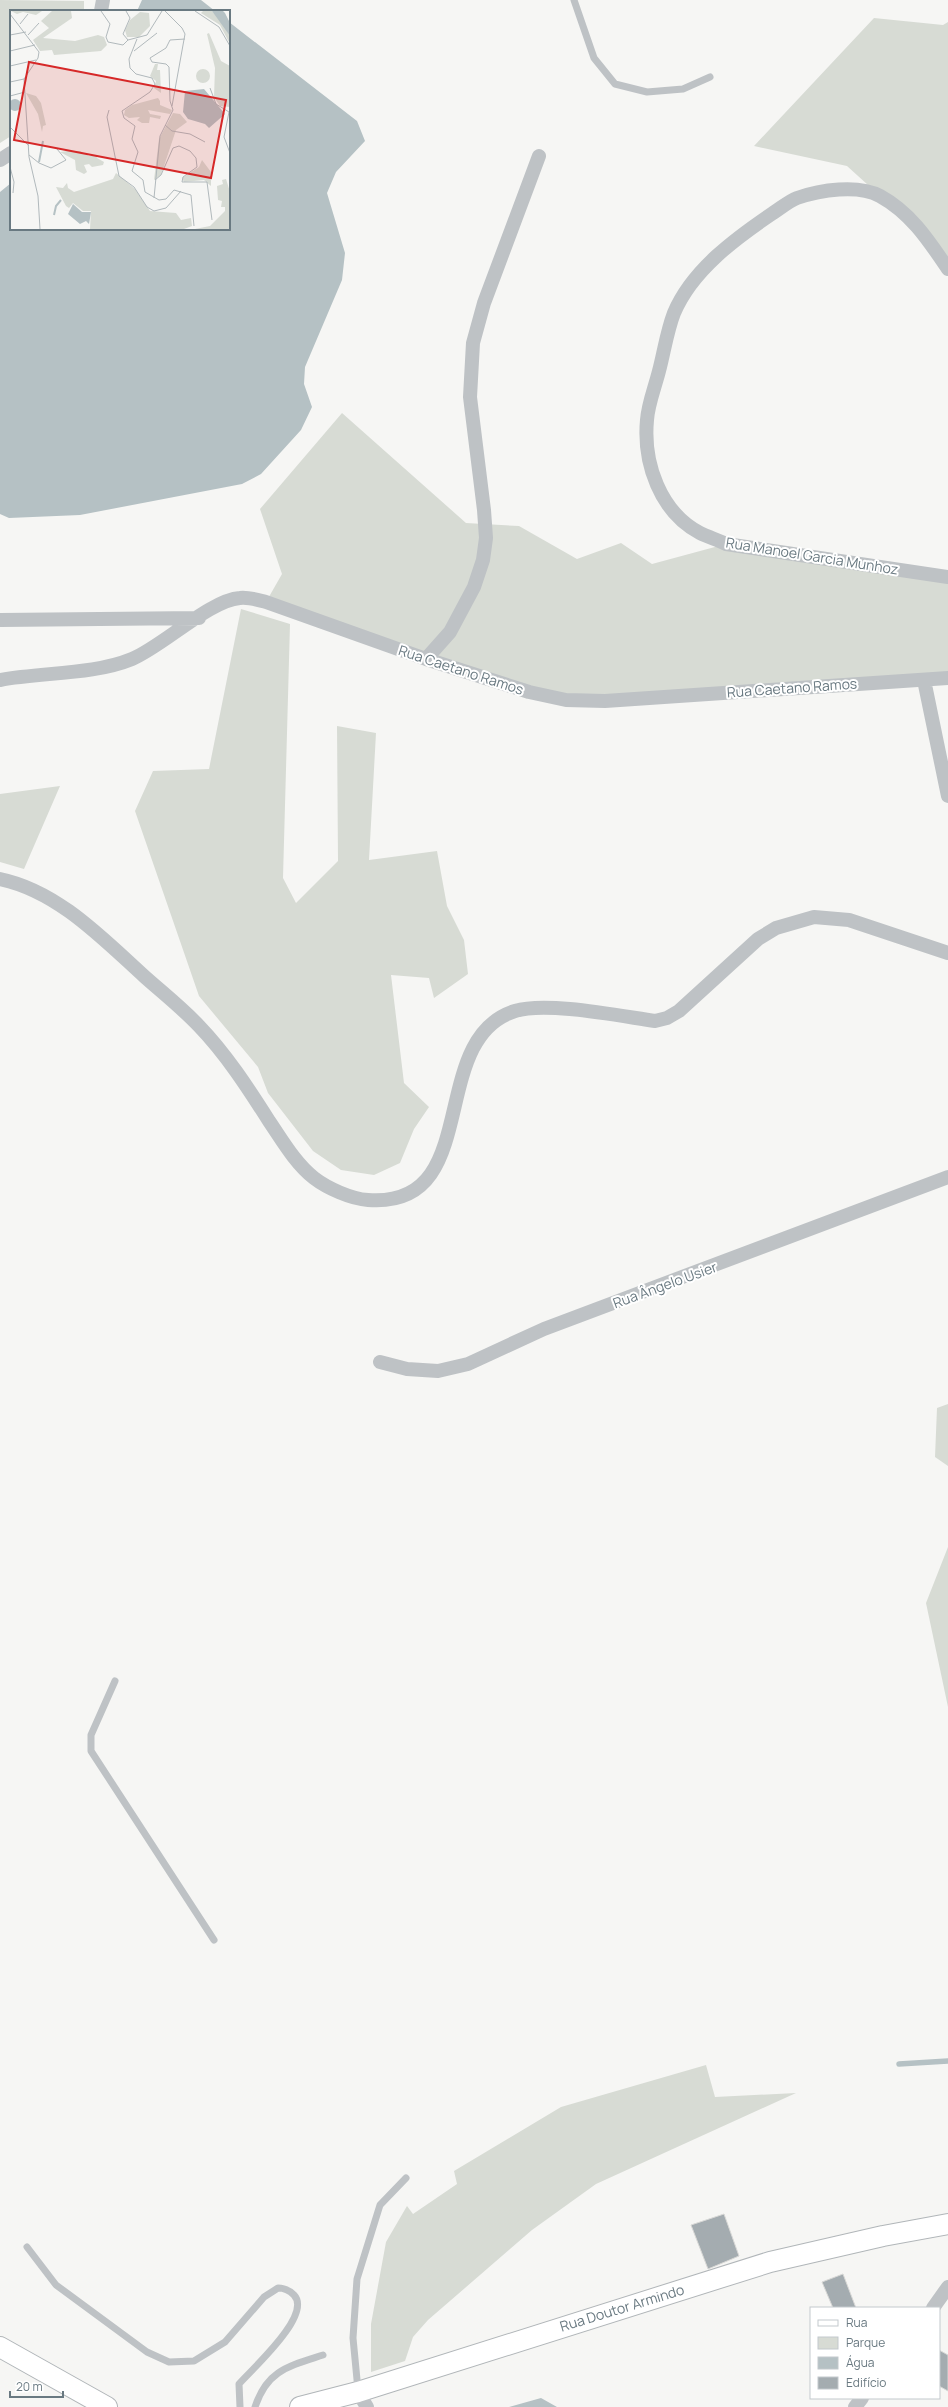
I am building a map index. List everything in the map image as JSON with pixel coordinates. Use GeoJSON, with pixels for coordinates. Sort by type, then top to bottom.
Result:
{"type":"FeatureCollection","features":[{"type":"Feature","properties":{"kind":"street"},"geometry":{"type":"LineString","coordinates":[[101,10],[103,0]]}},
{"type":"Feature","properties":{"kind":"street"},"geometry":{"type":"LineString","coordinates":[[0,160],[10,154]]}},
{"type":"Feature","properties":{"kind":"street"},"geometry":{"type":"LineString","coordinates":[[426,658],[450,632],[474,587],[483,560],[486,538],[484,510],[470,397],[473,343],[484,303],[539,156]]}},
{"type":"Feature","properties":{"kind":"street","name":"Rua Manoel Garcia Munhoz"},"geometry":{"type":"LineString","coordinates":[[948,269],[921,230],[903,212],[879,195],[848,189],[822,191],[795,199],[754,226],[712,261],[694,282],[674,313],[647,418],[646,448],[653,475],[665,502],[681,519],[700,533],[726,544],[948,577]]}},
{"type":"Feature","properties":{"kind":"street","name":"Rua Caetano Ramos"},"geometry":{"type":"LineString","coordinates":[[0,680],[102,666],[130,659],[151,650],[224,602],[239,598],[251,598],[266,602],[529,692],[566,700],[605,701],[948,678]]}},
{"type":"Feature","properties":{"kind":"street"},"geometry":{"type":"LineString","coordinates":[[0,620],[199,618]]}},
{"type":"Feature","properties":{"kind":"street"},"geometry":{"type":"LineString","coordinates":[[924,680],[948,796]]}},
{"type":"Feature","properties":{"kind":"street"},"geometry":{"type":"LineString","coordinates":[[0,879],[38,893],[80,919],[114,948],[199,1026],[237,1072],[290,1152],[314,1178],[338,1191],[366,1200],[390,1199],[411,1193],[423,1183],[437,1167],[444,1149],[466,1064],[472,1048],[482,1033],[498,1018],[513,1011],[530,1007],[655,1020],[667,1018],[679,1011],[758,939],[776,928],[814,917],[849,920],[948,953]]}},
{"type":"Feature","properties":{"kind":"street","name":"Rua Ângelo Usier"},"geometry":{"type":"LineString","coordinates":[[380,1362],[407,1369],[438,1371],[468,1364],[544,1330],[948,1177]]}},
{"type":"Feature","properties":{"kind":"street","name":"Rua Doutor Armindo"},"geometry":{"type":"LineString","coordinates":[[300,2407],[362,2399],[770,2262],[883,2236],[948,2224]]}},
{"type":"Feature","properties":{"kind":"street"},"geometry":{"type":"LineString","coordinates":[[934,2307],[948,2287]]}},
{"type":"Feature","properties":{"kind":"street"},"geometry":{"type":"LineString","coordinates":[[0,2347],[107,2407]]}},
{"type":"Feature","properties":{"kind":"street"},"geometry":{"type":"LineString","coordinates":[[855,2407],[861,2399]]}},
{"type":"Feature","properties":{"kind":"lane"},"geometry":{"type":"LineString","coordinates":[[574,0],[594,58],[615,84],[647,92],[654,92],[683,89],[710,77]]}},
{"type":"Feature","properties":{"kind":"lane"},"geometry":{"type":"LineString","coordinates":[[115,1681],[91,1735],[91,1751],[214,1940]]}},
{"type":"Feature","properties":{"kind":"lane"},"geometry":{"type":"LineString","coordinates":[[362,2399],[353,2338],[357,2279],[380,2205],[406,2178]]}},
{"type":"Feature","properties":{"kind":"lane"},"geometry":{"type":"LineString","coordinates":[[27,2247],[56,2285],[147,2352],[169,2362],[194,2362],[225,2342],[264,2297],[278,2288],[288,2290],[296,2297],[297,2308],[290,2325],[280,2341],[239,2384],[240,2407]]}},
{"type":"Feature","properties":{"kind":"lane"},"geometry":{"type":"LineString","coordinates":[[255,2407],[260,2392],[275,2373],[292,2365],[323,2355]]}},
{"type":"Feature","properties":{"kind":"green space"},"geometry":{"type":"Polygon","coordinates":[[[0,0],[84,1],[84,10],[10,10],[10,137],[0,143],[0,0]]]}},
{"type":"Feature","properties":{"kind":"green space"},"geometry":{"type":"Polygon","coordinates":[[[874,18],[943,25],[948,22],[948,269],[879,195],[847,166],[754,146],[874,18]]]}},
{"type":"Feature","properties":{"kind":"green space"},"geometry":{"type":"Polygon","coordinates":[[[342,413],[466,523],[519,526],[577,559],[621,543],[652,564],[726,544],[948,577],[948,678],[566,700],[266,602],[282,574],[260,509],[342,413]]]}},
{"type":"Feature","properties":{"kind":"green space"},"geometry":{"type":"Polygon","coordinates":[[[241,609],[290,624],[283,878],[296,903],[338,861],[337,726],[376,733],[369,860],[437,851],[447,906],[464,940],[468,974],[434,998],[429,978],[391,975],[404,1083],[429,1107],[414,1129],[400,1163],[374,1175],[341,1170],[313,1151],[268,1093],[258,1067],[199,996],[135,811],[153,771],[209,769],[241,609]]]}},
{"type":"Feature","properties":{"kind":"green space"},"geometry":{"type":"Polygon","coordinates":[[[60,786],[24,869],[0,862],[0,794],[60,786]]]}},
{"type":"Feature","properties":{"kind":"green space"},"geometry":{"type":"Polygon","coordinates":[[[948,1404],[948,1466],[935,1457],[937,1408],[948,1404]]]}},
{"type":"Feature","properties":{"kind":"green space"},"geometry":{"type":"Polygon","coordinates":[[[948,1547],[948,1707],[926,1603],[948,1547]]]}},
{"type":"Feature","properties":{"kind":"green space"},"geometry":{"type":"Polygon","coordinates":[[[706,2065],[715,2097],[796,2093],[596,2184],[532,2230],[428,2320],[413,2337],[405,2361],[371,2372],[371,2324],[386,2242],[407,2206],[413,2214],[457,2184],[454,2171],[561,2107],[706,2065]]]}},
{"type":"Feature","properties":{"kind":"water"},"geometry":{"type":"Polygon","coordinates":[[[142,0],[201,0],[214,10],[137,10],[142,0]]]}},
{"type":"Feature","properties":{"kind":"water"},"geometry":{"type":"Polygon","coordinates":[[[230,23],[357,121],[365,141],[336,172],[327,193],[345,253],[342,280],[305,367],[304,384],[312,407],[301,430],[261,474],[242,484],[80,515],[9,518],[0,514],[0,192],[10,184],[10,230],[230,230],[230,23]]]}},
{"type":"Feature","properties":{"kind":"water"},"geometry":{"type":"Polygon","coordinates":[[[541,2398],[557,2407],[509,2407],[541,2398]]]}},
{"type":"Feature","properties":{"kind":"building"},"geometry":{"type":"Polygon","coordinates":[[[724,2214],[739,2256],[708,2269],[691,2225],[724,2214]]]}},
{"type":"Feature","properties":{"kind":"building"},"geometry":{"type":"Polygon","coordinates":[[[843,2274],[856,2307],[833,2307],[822,2282],[843,2274]]]}},
{"type":"Feature","properties":{"kind":"building"},"geometry":{"type":"Polygon","coordinates":[[[940,2351],[948,2355],[948,2391],[940,2387],[940,2351]]]}},
{"type":"Feature","properties":{"kind":"waterway"},"geometry":{"type":"LineString","coordinates":[[899,2064],[948,2061]]}}]}
